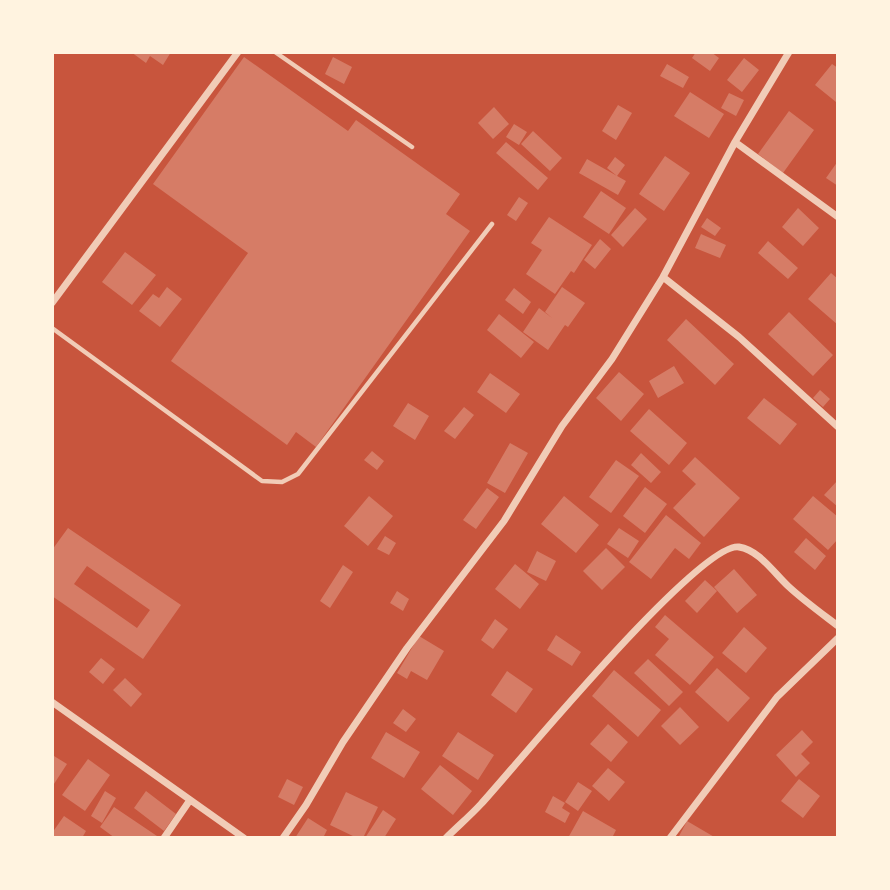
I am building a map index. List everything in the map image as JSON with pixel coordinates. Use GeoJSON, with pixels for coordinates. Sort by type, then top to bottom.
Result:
{"type":"FeatureCollection","features":[{"type":"Feature","properties":{"kind":"street"},"geometry":{"type":"LineString","coordinates":[[52,303],[238,52]]}},
{"type":"Feature","properties":{"kind":"street"},"geometry":{"type":"LineString","coordinates":[[283,838],[343,742],[407,648],[504,521],[562,426],[612,359],[663,277],[735,142],[789,52]]}},
{"type":"Feature","properties":{"kind":"street"},"geometry":{"type":"LineString","coordinates":[[735,142],[838,217]]}},
{"type":"Feature","properties":{"kind":"street"},"geometry":{"type":"LineString","coordinates":[[663,277],[738,337],[838,427]]}},
{"type":"Feature","properties":{"kind":"street"},"geometry":{"type":"LineString","coordinates":[[446,838],[480,806],[572,697],[666,600],[720,551],[732,546],[742,547],[757,556],[789,587],[838,626]]}},
{"type":"Feature","properties":{"kind":"street"},"geometry":{"type":"LineString","coordinates":[[670,838],[777,697],[838,638]]}},
{"type":"Feature","properties":{"kind":"street"},"geometry":{"type":"LineString","coordinates":[[52,702],[244,838]]}},
{"type":"Feature","properties":{"kind":"street"},"geometry":{"type":"LineString","coordinates":[[164,838],[190,800]]}},
{"type":"Feature","properties":{"kind":"lane"},"geometry":{"type":"LineString","coordinates":[[275,52],[412,147]]}},
{"type":"Feature","properties":{"kind":"lane"},"geometry":{"type":"LineString","coordinates":[[52,328],[262,481],[282,482],[298,474],[492,224]]}},
{"type":"Feature","properties":{"kind":"building"},"geometry":{"type":"Polygon","coordinates":[[[131,52],[171,52],[163,65],[150,56],[146,63],[131,52]]]}},
{"type":"Feature","properties":{"kind":"building"},"geometry":{"type":"Polygon","coordinates":[[[696,52],[711,52],[719,58],[710,71],[692,58],[696,52]]]}},
{"type":"Feature","properties":{"kind":"building"},"geometry":{"type":"Polygon","coordinates":[[[244,57],[348,131],[356,120],[460,194],[446,214],[470,231],[316,447],[296,432],[287,445],[171,361],[248,253],[153,184],[244,57]]]}},
{"type":"Feature","properties":{"kind":"building"},"geometry":{"type":"Polygon","coordinates":[[[333,57],[352,67],[344,84],[325,74],[333,57]]]}},
{"type":"Feature","properties":{"kind":"building"},"geometry":{"type":"Polygon","coordinates":[[[744,58],[759,70],[742,92],[727,80],[744,58]]]}},
{"type":"Feature","properties":{"kind":"building"},"geometry":{"type":"Polygon","coordinates":[[[667,64],[689,77],[683,88],[660,76],[667,64]]]}},
{"type":"Feature","properties":{"kind":"building"},"geometry":{"type":"Polygon","coordinates":[[[832,64],[838,68],[836,102],[815,85],[832,64]]]}},
{"type":"Feature","properties":{"kind":"building"},"geometry":{"type":"Polygon","coordinates":[[[690,92],[724,114],[709,138],[674,116],[690,92]]]}},
{"type":"Feature","properties":{"kind":"building"},"geometry":{"type":"Polygon","coordinates":[[[729,93],[744,100],[736,116],[721,108],[729,93]]]}},
{"type":"Feature","properties":{"kind":"building"},"geometry":{"type":"Polygon","coordinates":[[[618,105],[632,113],[616,140],[602,131],[618,105]]]}},
{"type":"Feature","properties":{"kind":"building"},"geometry":{"type":"Polygon","coordinates":[[[494,107],[509,124],[493,139],[478,123],[494,107]]]}},
{"type":"Feature","properties":{"kind":"building"},"geometry":{"type":"Polygon","coordinates":[[[789,111],[814,130],[783,173],[758,154],[789,111]]]}},
{"type":"Feature","properties":{"kind":"building"},"geometry":{"type":"Polygon","coordinates":[[[514,124],[527,132],[519,145],[506,137],[514,124]]]}},
{"type":"Feature","properties":{"kind":"building"},"geometry":{"type":"Polygon","coordinates":[[[533,131],[562,158],[550,171],[521,144],[533,131]]]}},
{"type":"Feature","properties":{"kind":"building"},"geometry":{"type":"Polygon","coordinates":[[[506,142],[548,178],[538,190],[496,153],[506,142]]]}},
{"type":"Feature","properties":{"kind":"building"},"geometry":{"type":"Polygon","coordinates":[[[665,156],[690,173],[664,211],[639,194],[665,156]]]}},
{"type":"Feature","properties":{"kind":"building"},"geometry":{"type":"Polygon","coordinates":[[[615,157],[625,165],[617,176],[607,168],[615,157]]]}},
{"type":"Feature","properties":{"kind":"building"},"geometry":{"type":"Polygon","coordinates":[[[587,159],[626,181],[618,195],[579,173],[587,159]]]}},
{"type":"Feature","properties":{"kind":"building"},"geometry":{"type":"Polygon","coordinates":[[[838,161],[838,186],[826,178],[838,161]]]}},
{"type":"Feature","properties":{"kind":"building"},"geometry":{"type":"Polygon","coordinates":[[[601,191],[626,208],[609,234],[583,217],[601,191]]]}},
{"type":"Feature","properties":{"kind":"building"},"geometry":{"type":"Polygon","coordinates":[[[519,197],[528,203],[516,221],[507,215],[519,197]]]}},
{"type":"Feature","properties":{"kind":"building"},"geometry":{"type":"Polygon","coordinates":[[[635,208],[647,219],[623,247],[611,235],[635,208]]]}},
{"type":"Feature","properties":{"kind":"building"},"geometry":{"type":"Polygon","coordinates":[[[798,208],[819,228],[803,246],[782,227],[798,208]]]}},
{"type":"Feature","properties":{"kind":"building"},"geometry":{"type":"Polygon","coordinates":[[[549,217],[592,245],[574,273],[571,271],[555,294],[526,274],[542,250],[531,243],[549,217]]]}},
{"type":"Feature","properties":{"kind":"building"},"geometry":{"type":"Polygon","coordinates":[[[707,218],[721,228],[715,236],[701,227],[707,218]]]}},
{"type":"Feature","properties":{"kind":"building"},"geometry":{"type":"Polygon","coordinates":[[[701,234],[726,245],[720,258],[695,248],[701,234]]]}},
{"type":"Feature","properties":{"kind":"building"},"geometry":{"type":"Polygon","coordinates":[[[600,239],[611,249],[595,269],[584,260],[600,239]]]}},
{"type":"Feature","properties":{"kind":"building"},"geometry":{"type":"Polygon","coordinates":[[[768,241],[798,268],[788,279],[758,253],[768,241]]]}},
{"type":"Feature","properties":{"kind":"building"},"geometry":{"type":"Polygon","coordinates":[[[125,252],[156,275],[132,305],[102,282],[125,252]]]}},
{"type":"Feature","properties":{"kind":"building"},"geometry":{"type":"Polygon","coordinates":[[[831,273],[838,279],[838,325],[808,299],[831,273]]]}},
{"type":"Feature","properties":{"kind":"building"},"geometry":{"type":"Polygon","coordinates":[[[167,287],[182,299],[160,327],[139,311],[153,294],[159,298],[167,287]]]}},
{"type":"Feature","properties":{"kind":"building"},"geometry":{"type":"Polygon","coordinates":[[[562,287],[585,303],[568,327],[565,325],[548,350],[523,332],[539,308],[552,318],[545,312],[562,287]]]}},
{"type":"Feature","properties":{"kind":"building"},"geometry":{"type":"Polygon","coordinates":[[[514,288],[531,302],[523,314],[505,300],[514,288]]]}},
{"type":"Feature","properties":{"kind":"building"},"geometry":{"type":"Polygon","coordinates":[[[789,312],[833,355],[813,376],[768,334],[789,312]]]}},
{"type":"Feature","properties":{"kind":"building"},"geometry":{"type":"Polygon","coordinates":[[[499,314],[534,342],[521,358],[487,330],[499,314]]]}},
{"type":"Feature","properties":{"kind":"building"},"geometry":{"type":"Polygon","coordinates":[[[686,319],[734,364],[715,385],[667,340],[686,319]]]}},
{"type":"Feature","properties":{"kind":"building"},"geometry":{"type":"Polygon","coordinates":[[[674,366],[684,383],[658,398],[649,381],[674,366]]]}},
{"type":"Feature","properties":{"kind":"building"},"geometry":{"type":"Polygon","coordinates":[[[619,372],[644,394],[621,421],[596,398],[619,372]]]}},
{"type":"Feature","properties":{"kind":"building"},"geometry":{"type":"Polygon","coordinates":[[[490,373],[520,394],[506,413],[477,392],[490,373]]]}},
{"type":"Feature","properties":{"kind":"building"},"geometry":{"type":"Polygon","coordinates":[[[820,390],[830,399],[823,407],[813,398],[820,390]]]}},
{"type":"Feature","properties":{"kind":"building"},"geometry":{"type":"Polygon","coordinates":[[[764,398],[797,424],[780,445],[747,418],[764,398]]]}},
{"type":"Feature","properties":{"kind":"building"},"geometry":{"type":"Polygon","coordinates":[[[408,403],[429,416],[415,440],[393,426],[408,403]]]}},
{"type":"Feature","properties":{"kind":"building"},"geometry":{"type":"Polygon","coordinates":[[[464,407],[474,415],[455,439],[444,431],[464,407]]]}},
{"type":"Feature","properties":{"kind":"building"},"geometry":{"type":"Polygon","coordinates":[[[649,409],[687,443],[669,465],[630,431],[649,409]]]}},
{"type":"Feature","properties":{"kind":"building"},"geometry":{"type":"Polygon","coordinates":[[[510,443],[528,453],[505,493],[487,483],[510,443]]]}},
{"type":"Feature","properties":{"kind":"building"},"geometry":{"type":"Polygon","coordinates":[[[372,451],[384,461],[377,470],[364,460],[372,451]]]}},
{"type":"Feature","properties":{"kind":"building"},"geometry":{"type":"Polygon","coordinates":[[[641,453],[661,472],[651,483],[631,465],[641,453]]]}},
{"type":"Feature","properties":{"kind":"building"},"geometry":{"type":"Polygon","coordinates":[[[695,457],[740,498],[704,537],[673,508],[696,484],[682,471],[695,457]]]}},
{"type":"Feature","properties":{"kind":"building"},"geometry":{"type":"Polygon","coordinates":[[[616,460],[639,476],[611,513],[589,497],[616,460]]]}},
{"type":"Feature","properties":{"kind":"building"},"geometry":{"type":"Polygon","coordinates":[[[838,480],[838,507],[824,495],[838,480]]]}},
{"type":"Feature","properties":{"kind":"building"},"geometry":{"type":"Polygon","coordinates":[[[645,487],[667,504],[645,533],[623,516],[645,487]]]}},
{"type":"Feature","properties":{"kind":"building"},"geometry":{"type":"Polygon","coordinates":[[[487,488],[499,497],[476,529],[463,520],[487,488]]]}},
{"type":"Feature","properties":{"kind":"building"},"geometry":{"type":"Polygon","coordinates":[[[369,496],[393,516],[368,546],[344,526],[369,496]]]}},
{"type":"Feature","properties":{"kind":"building"},"geometry":{"type":"Polygon","coordinates":[[[564,496],[599,525],[576,553],[541,524],[564,496]]]}},
{"type":"Feature","properties":{"kind":"building"},"geometry":{"type":"Polygon","coordinates":[[[813,496],[838,517],[838,539],[828,550],[793,519],[813,496]]]}},
{"type":"Feature","properties":{"kind":"building"},"geometry":{"type":"Polygon","coordinates":[[[666,515],[701,543],[689,559],[675,548],[651,579],[629,562],[666,515]]]}},
{"type":"Feature","properties":{"kind":"building"},"geometry":{"type":"Polygon","coordinates":[[[68,528],[181,605],[143,659],[52,596],[52,550],[68,528]],[[87,566],[74,584],[137,628],[150,610],[87,566]]]}},
{"type":"Feature","properties":{"kind":"building"},"geometry":{"type":"Polygon","coordinates":[[[619,528],[639,541],[628,558],[607,544],[619,528]]]}},
{"type":"Feature","properties":{"kind":"building"},"geometry":{"type":"Polygon","coordinates":[[[385,536],[396,543],[389,555],[377,549],[385,536]]]}},
{"type":"Feature","properties":{"kind":"building"},"geometry":{"type":"Polygon","coordinates":[[[806,538],[826,556],[815,570],[794,552],[806,538]]]}},
{"type":"Feature","properties":{"kind":"building"},"geometry":{"type":"Polygon","coordinates":[[[606,548],[625,567],[602,590],[583,571],[606,548]]]}},
{"type":"Feature","properties":{"kind":"building"},"geometry":{"type":"Polygon","coordinates":[[[537,551],[556,561],[546,581],[527,572],[537,551]]]}},
{"type":"Feature","properties":{"kind":"building"},"geometry":{"type":"Polygon","coordinates":[[[515,564],[539,584],[520,609],[495,589],[515,564]]]}},
{"type":"Feature","properties":{"kind":"building"},"geometry":{"type":"Polygon","coordinates":[[[343,565],[353,572],[330,608],[320,601],[343,565]]]}},
{"type":"Feature","properties":{"kind":"building"},"geometry":{"type":"Polygon","coordinates":[[[734,569],[757,595],[737,613],[714,587],[734,569]]]}},
{"type":"Feature","properties":{"kind":"building"},"geometry":{"type":"Polygon","coordinates":[[[705,580],[717,591],[697,613],[685,601],[705,580]]]}},
{"type":"Feature","properties":{"kind":"building"},"geometry":{"type":"Polygon","coordinates":[[[397,591],[409,599],[403,611],[390,603],[397,591]]]}},
{"type":"Feature","properties":{"kind":"building"},"geometry":{"type":"Polygon","coordinates":[[[665,615],[714,657],[690,685],[655,655],[669,639],[655,627],[665,615]]]}},
{"type":"Feature","properties":{"kind":"building"},"geometry":{"type":"Polygon","coordinates":[[[495,619],[508,629],[493,649],[481,640],[495,619]]]}},
{"type":"Feature","properties":{"kind":"building"},"geometry":{"type":"Polygon","coordinates":[[[744,627],[767,648],[746,673],[722,653],[744,627]]]}},
{"type":"Feature","properties":{"kind":"building"},"geometry":{"type":"Polygon","coordinates":[[[556,635],[581,652],[572,666],[547,650],[556,635]]]}},
{"type":"Feature","properties":{"kind":"building"},"geometry":{"type":"Polygon","coordinates":[[[419,636],[444,651],[427,680],[411,671],[407,679],[397,673],[419,636]]]}},
{"type":"Feature","properties":{"kind":"building"},"geometry":{"type":"Polygon","coordinates":[[[101,658],[115,669],[103,684],[89,672],[101,658]]]}},
{"type":"Feature","properties":{"kind":"building"},"geometry":{"type":"Polygon","coordinates":[[[648,659],[683,692],[669,706],[634,673],[648,659]]]}},
{"type":"Feature","properties":{"kind":"building"},"geometry":{"type":"Polygon","coordinates":[[[717,668],[750,698],[728,722],[695,692],[717,668]]]}},
{"type":"Feature","properties":{"kind":"building"},"geometry":{"type":"Polygon","coordinates":[[[614,670],[661,710],[638,737],[592,696],[614,670]]]}},
{"type":"Feature","properties":{"kind":"building"},"geometry":{"type":"Polygon","coordinates":[[[507,671],[533,689],[516,713],[491,695],[507,671]]]}},
{"type":"Feature","properties":{"kind":"building"},"geometry":{"type":"Polygon","coordinates":[[[125,678],[142,694],[131,707],[113,690],[125,678]]]}},
{"type":"Feature","properties":{"kind":"building"},"geometry":{"type":"Polygon","coordinates":[[[680,707],[699,727],[680,745],[661,726],[680,707]]]}},
{"type":"Feature","properties":{"kind":"building"},"geometry":{"type":"Polygon","coordinates":[[[403,709],[416,719],[406,732],[393,723],[403,709]]]}},
{"type":"Feature","properties":{"kind":"building"},"geometry":{"type":"Polygon","coordinates":[[[608,724],[628,742],[611,762],[590,744],[608,724]]]}},
{"type":"Feature","properties":{"kind":"building"},"geometry":{"type":"Polygon","coordinates":[[[802,730],[813,742],[801,754],[810,763],[796,777],[776,755],[802,730]]]}},
{"type":"Feature","properties":{"kind":"building"},"geometry":{"type":"Polygon","coordinates":[[[386,732],[420,752],[404,778],[371,758],[386,732]]]}},
{"type":"Feature","properties":{"kind":"building"},"geometry":{"type":"Polygon","coordinates":[[[458,732],[494,755],[478,780],[442,756],[458,732]]]}},
{"type":"Feature","properties":{"kind":"building"},"geometry":{"type":"Polygon","coordinates":[[[54,756],[67,764],[52,787],[52,759],[54,756]]]}},
{"type":"Feature","properties":{"kind":"building"},"geometry":{"type":"Polygon","coordinates":[[[88,759],[110,775],[85,811],[62,795],[88,759]]]}},
{"type":"Feature","properties":{"kind":"building"},"geometry":{"type":"Polygon","coordinates":[[[440,765],[472,791],[453,815],[421,789],[440,765]]]}},
{"type":"Feature","properties":{"kind":"building"},"geometry":{"type":"Polygon","coordinates":[[[608,768],[625,782],[609,801],[592,786],[608,768]]]}},
{"type":"Feature","properties":{"kind":"building"},"geometry":{"type":"Polygon","coordinates":[[[287,779],[303,787],[294,805],[278,797],[287,779]]]}},
{"type":"Feature","properties":{"kind":"building"},"geometry":{"type":"Polygon","coordinates":[[[799,779],[820,796],[803,818],[781,801],[799,779]]]}},
{"type":"Feature","properties":{"kind":"building"},"geometry":{"type":"Polygon","coordinates":[[[578,782],[592,791],[578,811],[565,802],[578,782]]]}},
{"type":"Feature","properties":{"kind":"building"},"geometry":{"type":"Polygon","coordinates":[[[105,791],[116,798],[102,823],[91,816],[105,791]]]}},
{"type":"Feature","properties":{"kind":"building"},"geometry":{"type":"Polygon","coordinates":[[[146,791],[176,814],[164,831],[134,808],[146,791]]]}},
{"type":"Feature","properties":{"kind":"building"},"geometry":{"type":"Polygon","coordinates":[[[346,792],[378,807],[363,838],[357,838],[330,825],[346,792]]]}},
{"type":"Feature","properties":{"kind":"building"},"geometry":{"type":"Polygon","coordinates":[[[553,796],[565,803],[562,808],[570,813],[565,823],[545,812],[553,796]]]}},
{"type":"Feature","properties":{"kind":"building"},"geometry":{"type":"Polygon","coordinates":[[[114,807],[157,836],[156,838],[115,838],[100,827],[114,807]]]}},
{"type":"Feature","properties":{"kind":"building"},"geometry":{"type":"Polygon","coordinates":[[[383,810],[396,819],[384,838],[365,838],[383,810]]]}},
{"type":"Feature","properties":{"kind":"building"},"geometry":{"type":"Polygon","coordinates":[[[583,811],[616,830],[612,838],[568,838],[583,811]]]}},
{"type":"Feature","properties":{"kind":"building"},"geometry":{"type":"Polygon","coordinates":[[[64,816],[86,831],[82,838],[52,838],[52,833],[64,816]]]}},
{"type":"Feature","properties":{"kind":"building"},"geometry":{"type":"Polygon","coordinates":[[[308,818],[327,830],[323,838],[295,838],[308,818]]]}},
{"type":"Feature","properties":{"kind":"building"},"geometry":{"type":"Polygon","coordinates":[[[687,821],[716,838],[678,838],[687,821]]]}}]}
